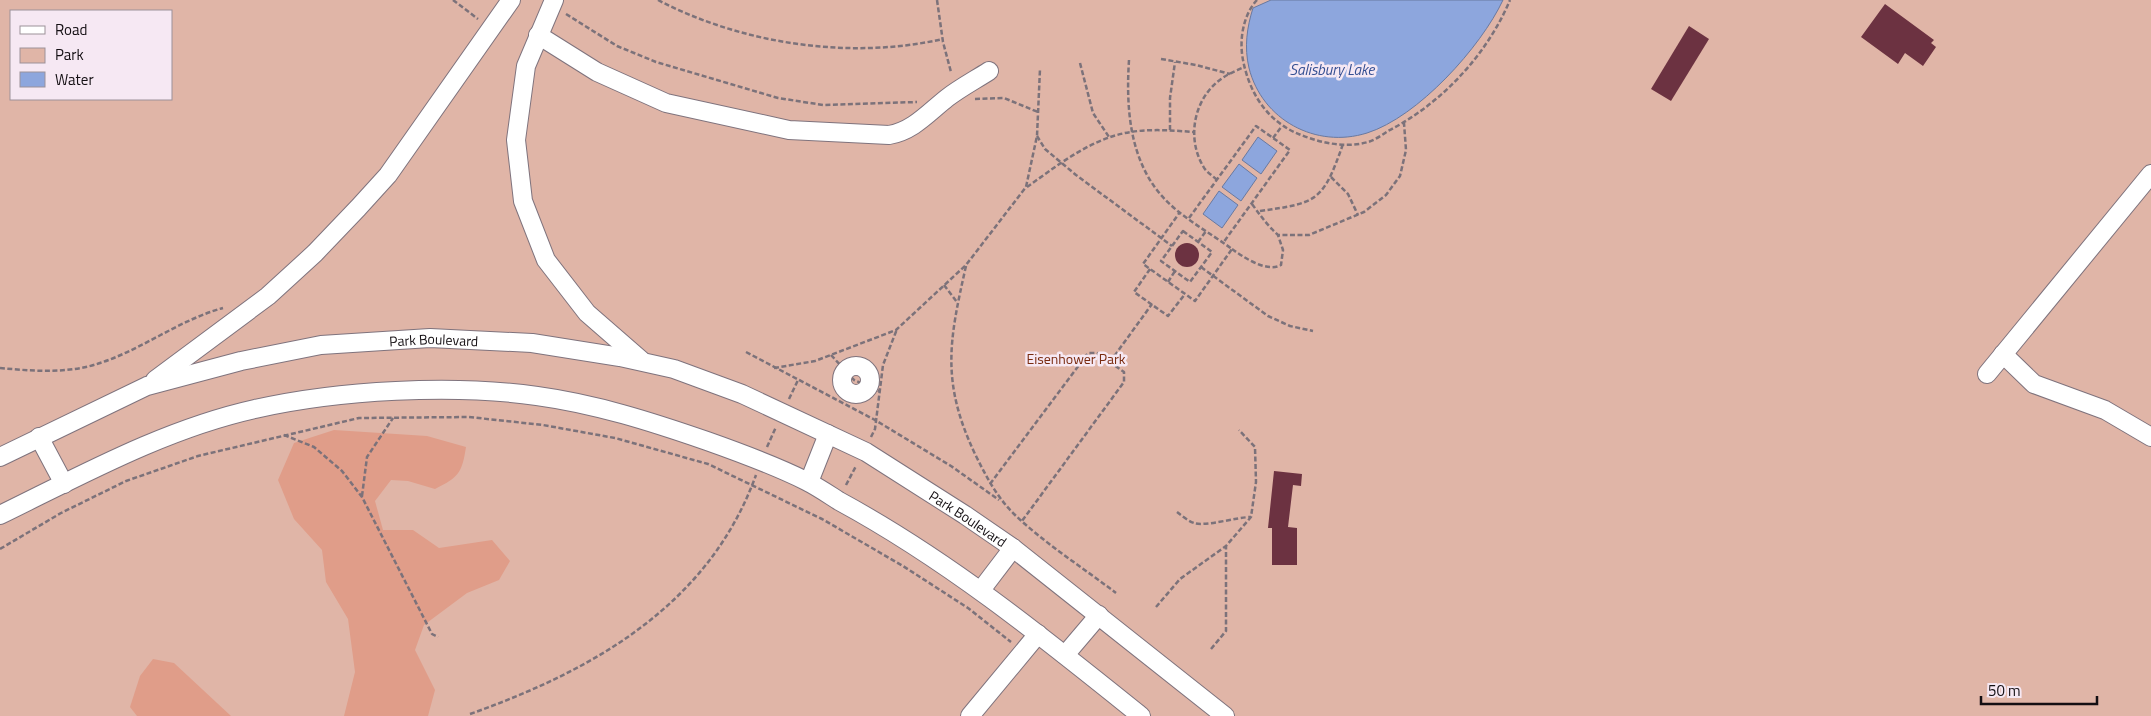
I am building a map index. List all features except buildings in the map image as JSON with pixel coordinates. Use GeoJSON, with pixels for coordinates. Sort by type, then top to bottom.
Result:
{"type":"FeatureCollection","features":[{"type":"Feature","properties":{"kind":"street"},"geometry":{"type":"LineString","coordinates":[[147,386],[268,296],[315,253],[358,208],[388,175],[511,0]]}},
{"type":"Feature","properties":{"kind":"street"},"geometry":{"type":"LineString","coordinates":[[559,6],[538,35],[526,66],[516,140],[523,201],[546,260],[587,314],[643,362]]}},
{"type":"Feature","properties":{"kind":"street"},"geometry":{"type":"LineString","coordinates":[[538,35],[596,72],[666,103],[789,130],[900,134],[912,128],[947,98],[989,71]]}},
{"type":"Feature","properties":{"kind":"street"},"geometry":{"type":"LineString","coordinates":[[1987,374],[2151,174]]}},
{"type":"Feature","properties":{"kind":"street","name":"Park Boulevard"},"geometry":{"type":"LineString","coordinates":[[0,457],[147,386],[241,361],[321,344],[430,338],[532,343],[643,362],[674,369],[782,412],[874,457],[1013,548],[1225,716]]}},
{"type":"Feature","properties":{"kind":"street"},"geometry":{"type":"LineString","coordinates":[[2003,354],[2034,384],[2105,410],[2151,437]]}},
{"type":"Feature","properties":{"kind":"street"},"geometry":{"type":"LineString","coordinates":[[846,371],[842,380],[849,392],[858,394],[873,389]]}},
{"type":"Feature","properties":{"kind":"street"},"geometry":{"type":"LineString","coordinates":[[0,515],[144,446],[206,423],[254,409],[333,396],[443,390],[537,396],[636,416],[761,461],[809,482],[888,527],[981,590],[1141,716]]}},
{"type":"Feature","properties":{"kind":"street"},"geometry":{"type":"LineString","coordinates":[[809,482],[828,434]]}},
{"type":"Feature","properties":{"kind":"street"},"geometry":{"type":"LineString","coordinates":[[39,437],[64,484]]}},
{"type":"Feature","properties":{"kind":"street"},"geometry":{"type":"LineString","coordinates":[[981,590],[1013,548]]}},
{"type":"Feature","properties":{"kind":"street"},"geometry":{"type":"LineString","coordinates":[[1065,655],[1099,615]]}},
{"type":"Feature","properties":{"kind":"street"},"geometry":{"type":"LineString","coordinates":[[970,716],[1038,634]]}},
{"type":"Feature","properties":{"kind":"path"},"geometry":{"type":"LineString","coordinates":[[453,0],[485,24]]}},
{"type":"Feature","properties":{"kind":"path"},"geometry":{"type":"LineString","coordinates":[[658,0],[683,13],[741,32],[781,41],[835,47],[875,48],[918,45],[942,39]]}},
{"type":"Feature","properties":{"kind":"path"},"geometry":{"type":"LineString","coordinates":[[937,0],[942,39],[951,72]]}},
{"type":"Feature","properties":{"kind":"path"},"geometry":{"type":"LineString","coordinates":[[1257,0],[1250,8],[1240,46],[1244,67],[1260,105],[1282,126],[1308,139],[1342,144],[1368,142],[1404,123],[1437,98],[1470,65],[1501,21],[1510,0]]}},
{"type":"Feature","properties":{"kind":"path"},"geometry":{"type":"LineString","coordinates":[[559,6],[616,46],[656,62],[778,98],[823,105],[918,102]]}},
{"type":"Feature","properties":{"kind":"path"},"geometry":{"type":"LineString","coordinates":[[1162,59],[1230,74]]}},
{"type":"Feature","properties":{"kind":"path"},"geometry":{"type":"LineString","coordinates":[[1128,60],[1127,100],[1132,132],[1144,170],[1161,195],[1180,212],[1232,249],[1252,261],[1272,268],[1278,267],[1281,265],[1283,250],[1278,235],[1265,223],[1260,212],[1251,204]]}},
{"type":"Feature","properties":{"kind":"path"},"geometry":{"type":"LineString","coordinates":[[1170,130],[1170,98],[1175,62]]}},
{"type":"Feature","properties":{"kind":"path"},"geometry":{"type":"LineString","coordinates":[[1080,63],[1093,114],[1110,138]]}},
{"type":"Feature","properties":{"kind":"path"},"geometry":{"type":"LineString","coordinates":[[1217,180],[1204,169],[1196,153],[1193,132],[1196,112],[1205,96],[1222,78],[1244,67]]}},
{"type":"Feature","properties":{"kind":"path"},"geometry":{"type":"LineString","coordinates":[[1026,187],[1037,136],[1040,69]]}},
{"type":"Feature","properties":{"kind":"path"},"geometry":{"type":"LineString","coordinates":[[947,98],[1004,98],[1038,112]]}},
{"type":"Feature","properties":{"kind":"path"},"geometry":{"type":"LineString","coordinates":[[1278,235],[1309,235],[1358,215],[1386,195],[1400,176],[1406,150],[1404,123]]}},
{"type":"Feature","properties":{"kind":"path"},"geometry":{"type":"LineString","coordinates":[[1189,218],[1256,126],[1290,150],[1223,243]]}},
{"type":"Feature","properties":{"kind":"path"},"geometry":{"type":"LineString","coordinates":[[1273,138],[1282,126]]}},
{"type":"Feature","properties":{"kind":"path"},"geometry":{"type":"LineString","coordinates":[[774,368],[815,361],[898,328],[966,265],[1026,187],[1061,163],[1110,138],[1132,132],[1170,130],[1193,132]]}},
{"type":"Feature","properties":{"kind":"path"},"geometry":{"type":"LineString","coordinates":[[1037,136],[1045,149],[1061,163],[1172,246]]}},
{"type":"Feature","properties":{"kind":"path"},"geometry":{"type":"LineString","coordinates":[[1260,212],[1298,206],[1313,200],[1331,177],[1342,144]]}},
{"type":"Feature","properties":{"kind":"path"},"geometry":{"type":"LineString","coordinates":[[1331,177],[1348,194],[1358,215]]}},
{"type":"Feature","properties":{"kind":"path"},"geometry":{"type":"LineString","coordinates":[[1180,212],[1143,264],[1168,282],[1195,301],[1232,249]]}},
{"type":"Feature","properties":{"kind":"path"},"geometry":{"type":"LineString","coordinates":[[1183,231],[1198,242],[1212,252],[1190,282],[1161,261],[1183,231]]}},
{"type":"Feature","properties":{"kind":"path"},"geometry":{"type":"LineString","coordinates":[[1198,242],[1206,231]]}},
{"type":"Feature","properties":{"kind":"path"},"geometry":{"type":"LineString","coordinates":[[966,265],[950,354],[952,385],[965,431],[990,484],[1002,501],[1022,521],[1116,593]]}},
{"type":"Feature","properties":{"kind":"path"},"geometry":{"type":"LineString","coordinates":[[1201,266],[1268,316],[1290,326],[1313,331]]}},
{"type":"Feature","properties":{"kind":"path"},"geometry":{"type":"LineString","coordinates":[[1150,269],[1134,292],[1168,316],[1185,294]]}},
{"type":"Feature","properties":{"kind":"path"},"geometry":{"type":"LineString","coordinates":[[1168,282],[1175,271]]}},
{"type":"Feature","properties":{"kind":"path"},"geometry":{"type":"LineString","coordinates":[[944,285],[958,303]]}},
{"type":"Feature","properties":{"kind":"path"},"geometry":{"type":"LineString","coordinates":[[1110,362],[1152,304]]}},
{"type":"Feature","properties":{"kind":"path"},"geometry":{"type":"LineString","coordinates":[[0,368],[36,371],[99,364],[201,314],[230,306]]}},
{"type":"Feature","properties":{"kind":"path"},"geometry":{"type":"LineString","coordinates":[[868,444],[875,429],[873,389],[898,328]]}},
{"type":"Feature","properties":{"kind":"path"},"geometry":{"type":"LineString","coordinates":[[746,352],[875,420],[951,466],[1002,501]]}},
{"type":"Feature","properties":{"kind":"path"},"geometry":{"type":"LineString","coordinates":[[990,484],[1088,353],[1097,352],[1124,372],[1124,382],[1022,521]]}},
{"type":"Feature","properties":{"kind":"path"},"geometry":{"type":"LineString","coordinates":[[831,354],[854,380],[873,389]]}},
{"type":"Feature","properties":{"kind":"path"},"geometry":{"type":"LineString","coordinates":[[470,714],[539,689],[582,667],[653,620],[692,582],[725,540],[752,485],[782,412],[798,380]]}},
{"type":"Feature","properties":{"kind":"path"},"geometry":{"type":"LineString","coordinates":[[0,549],[61,513],[126,481],[198,456],[359,418],[470,417],[543,425],[614,438],[708,464],[822,519],[903,566],[968,608],[1023,652]]}},
{"type":"Feature","properties":{"kind":"path"},"geometry":{"type":"LineString","coordinates":[[362,497],[367,457],[393,418]]}},
{"type":"Feature","properties":{"kind":"path"},"geometry":{"type":"LineString","coordinates":[[1156,608],[1180,579],[1226,546],[1251,516],[1256,482],[1255,447],[1238,430]]}},
{"type":"Feature","properties":{"kind":"path"},"geometry":{"type":"LineString","coordinates":[[283,435],[314,447],[342,471],[362,497],[432,634],[438,636]]}},
{"type":"Feature","properties":{"kind":"path"},"geometry":{"type":"LineString","coordinates":[[843,491],[859,460]]}},
{"type":"Feature","properties":{"kind":"path"},"geometry":{"type":"LineString","coordinates":[[1177,512],[1194,524],[1251,516]]}},
{"type":"Feature","properties":{"kind":"path"},"geometry":{"type":"LineString","coordinates":[[1211,649],[1226,630],[1226,546]]}},
{"type":"Feature","properties":{"kind":"green space","name":"Eisenhower Park"},"geometry":{"type":"Polygon","coordinates":[[[0,0],[2151,0],[2151,716],[0,716],[0,0]]]}},
{"type":"Feature","properties":{"kind":"shaded area"},"geometry":{"type":"Polygon","coordinates":[[[334,430],[427,436],[466,447],[461,469],[449,481],[435,489],[408,481],[391,480],[375,501],[383,530],[413,530],[439,548],[492,540],[510,561],[499,580],[467,593],[424,625],[415,650],[435,690],[428,716],[344,716],[355,672],[348,619],[326,582],[322,550],[294,519],[278,480],[294,443],[334,430]]]}},
{"type":"Feature","properties":{"kind":"shaded area"},"geometry":{"type":"Polygon","coordinates":[[[153,659],[174,663],[231,716],[137,716],[130,707],[140,676],[153,659]]]}},
{"type":"Feature","properties":{"kind":"water","name":"Salisbury Lake"},"geometry":{"type":"Polygon","coordinates":[[[1271,0],[1503,0],[1493,19],[1464,59],[1427,96],[1407,112],[1387,125],[1367,133],[1348,137],[1329,137],[1311,133],[1294,126],[1279,116],[1266,102],[1256,86],[1247,60],[1246,45],[1249,22],[1253,8],[1271,0]]]}},
{"type":"Feature","properties":{"kind":"water"},"geometry":{"type":"Polygon","coordinates":[[[1258,137],[1277,151],[1261,174],[1242,160],[1258,137]]]}},
{"type":"Feature","properties":{"kind":"water"},"geometry":{"type":"Polygon","coordinates":[[[1239,164],[1257,178],[1241,201],[1222,187],[1239,164]]]}},
{"type":"Feature","properties":{"kind":"water"},"geometry":{"type":"Polygon","coordinates":[[[1219,191],[1238,205],[1222,228],[1203,214],[1219,191]]]}}]}
